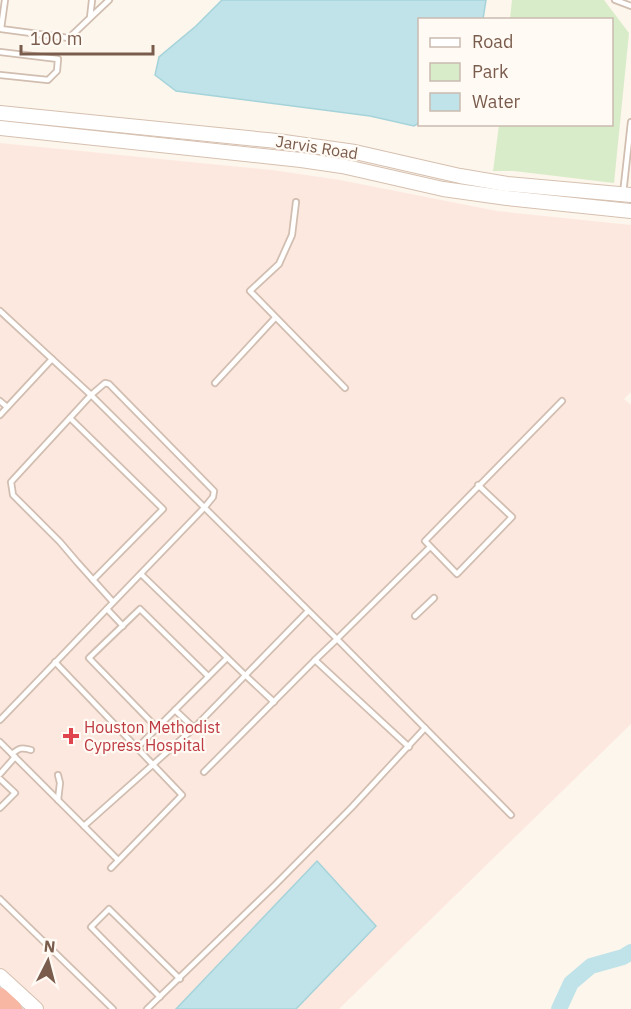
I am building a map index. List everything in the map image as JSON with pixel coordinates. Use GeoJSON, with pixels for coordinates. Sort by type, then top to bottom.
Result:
{"type":"FeatureCollection","features":[{"type":"Feature","properties":{"kind":"highway"},"geometry":{"type":"LineString","coordinates":[[0,997],[13,1009]]}},
{"type":"Feature","properties":{"kind":"street","name":"Jarvis Road"},"geometry":{"type":"LineString","coordinates":[[0,113],[105,131]]}},
{"type":"Feature","properties":{"kind":"street","name":"Jarvis Road"},"geometry":{"type":"LineString","coordinates":[[0,128],[105,131],[277,141],[355,152],[460,176],[508,191],[631,211]]}},
{"type":"Feature","properties":{"kind":"street","name":"Jarvis Road"},"geometry":{"type":"LineString","coordinates":[[508,191],[627,195]]}},
{"type":"Feature","properties":{"kind":"street"},"geometry":{"type":"LineString","coordinates":[[0,976],[36,1009]]}},
{"type":"Feature","properties":{"kind":"lane"},"geometry":{"type":"LineString","coordinates":[[5,0],[1,29],[69,38],[109,0]]}},
{"type":"Feature","properties":{"kind":"lane"},"geometry":{"type":"LineString","coordinates":[[90,18],[92,0]]}},
{"type":"Feature","properties":{"kind":"lane"},"geometry":{"type":"LineString","coordinates":[[615,0],[631,6]]}},
{"type":"Feature","properties":{"kind":"lane"},"geometry":{"type":"LineString","coordinates":[[0,52],[58,59],[57,71],[48,80],[0,75]]}},
{"type":"Feature","properties":{"kind":"lane"},"geometry":{"type":"LineString","coordinates":[[627,195],[631,122]]}},
{"type":"Feature","properties":{"kind":"lane"},"geometry":{"type":"LineString","coordinates":[[296,202],[292,235],[279,264],[250,291],[345,388]]}},
{"type":"Feature","properties":{"kind":"lane"},"geometry":{"type":"LineString","coordinates":[[0,311],[91,395],[511,815]]}},
{"type":"Feature","properties":{"kind":"lane"},"geometry":{"type":"LineString","coordinates":[[215,383],[275,318]]}},
{"type":"Feature","properties":{"kind":"lane"},"geometry":{"type":"LineString","coordinates":[[0,415],[52,359]]}},
{"type":"Feature","properties":{"kind":"lane"},"geometry":{"type":"LineString","coordinates":[[0,720],[141,574],[213,497],[214,491],[109,384],[105,383],[91,395],[11,482],[13,495],[60,542],[113,602]]}},
{"type":"Feature","properties":{"kind":"lane"},"geometry":{"type":"LineString","coordinates":[[0,400],[7,407]]}},
{"type":"Feature","properties":{"kind":"lane"},"geometry":{"type":"LineString","coordinates":[[478,485],[512,518],[456,574],[425,541],[478,485],[562,400]]}},
{"type":"Feature","properties":{"kind":"lane"},"geometry":{"type":"LineString","coordinates":[[70,418],[163,509],[93,580]]}},
{"type":"Feature","properties":{"kind":"lane"},"geometry":{"type":"LineString","coordinates":[[204,772],[430,547]]}},
{"type":"Feature","properties":{"kind":"lane"},"geometry":{"type":"LineString","coordinates":[[141,574],[274,702]]}},
{"type":"Feature","properties":{"kind":"lane"},"geometry":{"type":"LineString","coordinates":[[415,616],[434,598]]}},
{"type":"Feature","properties":{"kind":"lane"},"geometry":{"type":"LineString","coordinates":[[107,609],[123,626]]}},
{"type":"Feature","properties":{"kind":"lane"},"geometry":{"type":"LineString","coordinates":[[157,728],[89,658],[140,609],[208,676]]}},
{"type":"Feature","properties":{"kind":"lane"},"geometry":{"type":"LineString","coordinates":[[84,826],[194,728],[308,610]]}},
{"type":"Feature","properties":{"kind":"lane"},"geometry":{"type":"LineString","coordinates":[[137,748],[227,658]]}},
{"type":"Feature","properties":{"kind":"lane"},"geometry":{"type":"LineString","coordinates":[[315,660],[409,747]]}},
{"type":"Feature","properties":{"kind":"lane"},"geometry":{"type":"LineString","coordinates":[[55,662],[182,795],[111,868]]}},
{"type":"Feature","properties":{"kind":"lane"},"geometry":{"type":"LineString","coordinates":[[175,710],[194,728]]}},
{"type":"Feature","properties":{"kind":"lane"},"geometry":{"type":"LineString","coordinates":[[147,1009],[269,891],[425,728]]}},
{"type":"Feature","properties":{"kind":"lane"},"geometry":{"type":"LineString","coordinates":[[0,742],[118,860]]}},
{"type":"Feature","properties":{"kind":"lane"},"geometry":{"type":"LineString","coordinates":[[0,774],[18,748],[24,747],[31,750]]}},
{"type":"Feature","properties":{"kind":"lane"},"geometry":{"type":"LineString","coordinates":[[58,775],[60,783],[58,800]]}},
{"type":"Feature","properties":{"kind":"lane"},"geometry":{"type":"LineString","coordinates":[[0,779],[15,793],[0,808]]}},
{"type":"Feature","properties":{"kind":"lane"},"geometry":{"type":"LineString","coordinates":[[0,899],[113,1009]]}},
{"type":"Feature","properties":{"kind":"lane"},"geometry":{"type":"LineString","coordinates":[[160,997],[91,927],[109,909],[180,979]]}},
{"type":"Feature","properties":{"kind":"shaded area"},"geometry":{"type":"Polygon","coordinates":[[[0,143],[272,170],[340,180],[497,211],[631,225],[631,392],[624,399],[631,405],[631,724],[339,1009],[43,1009],[0,967],[0,143]]]}},
{"type":"Feature","properties":{"kind":"green space"},"geometry":{"type":"Polygon","coordinates":[[[512,0],[604,0],[629,33],[614,183],[514,171],[493,171],[499,126],[613,126],[613,18],[510,18],[512,0]]]}},
{"type":"Feature","properties":{"kind":"water"},"geometry":{"type":"Polygon","coordinates":[[[222,0],[486,0],[483,18],[418,18],[418,124],[414,126],[370,116],[176,91],[155,75],[159,57],[196,26],[222,0]]]}},
{"type":"Feature","properties":{"kind":"water"},"geometry":{"type":"Polygon","coordinates":[[[317,861],[376,926],[296,1009],[176,1009],[317,861]]]}},
{"type":"Feature","properties":{"kind":"waterway"},"geometry":{"type":"LineString","coordinates":[[559,1009],[571,983],[591,966],[623,957],[631,952]]}},
{"type":"Feature","properties":{"kind":"place","name":"Houston Methodist Cypress Hospital"},"geometry":{"type":"Point","coordinates":[71,736]}}]}
